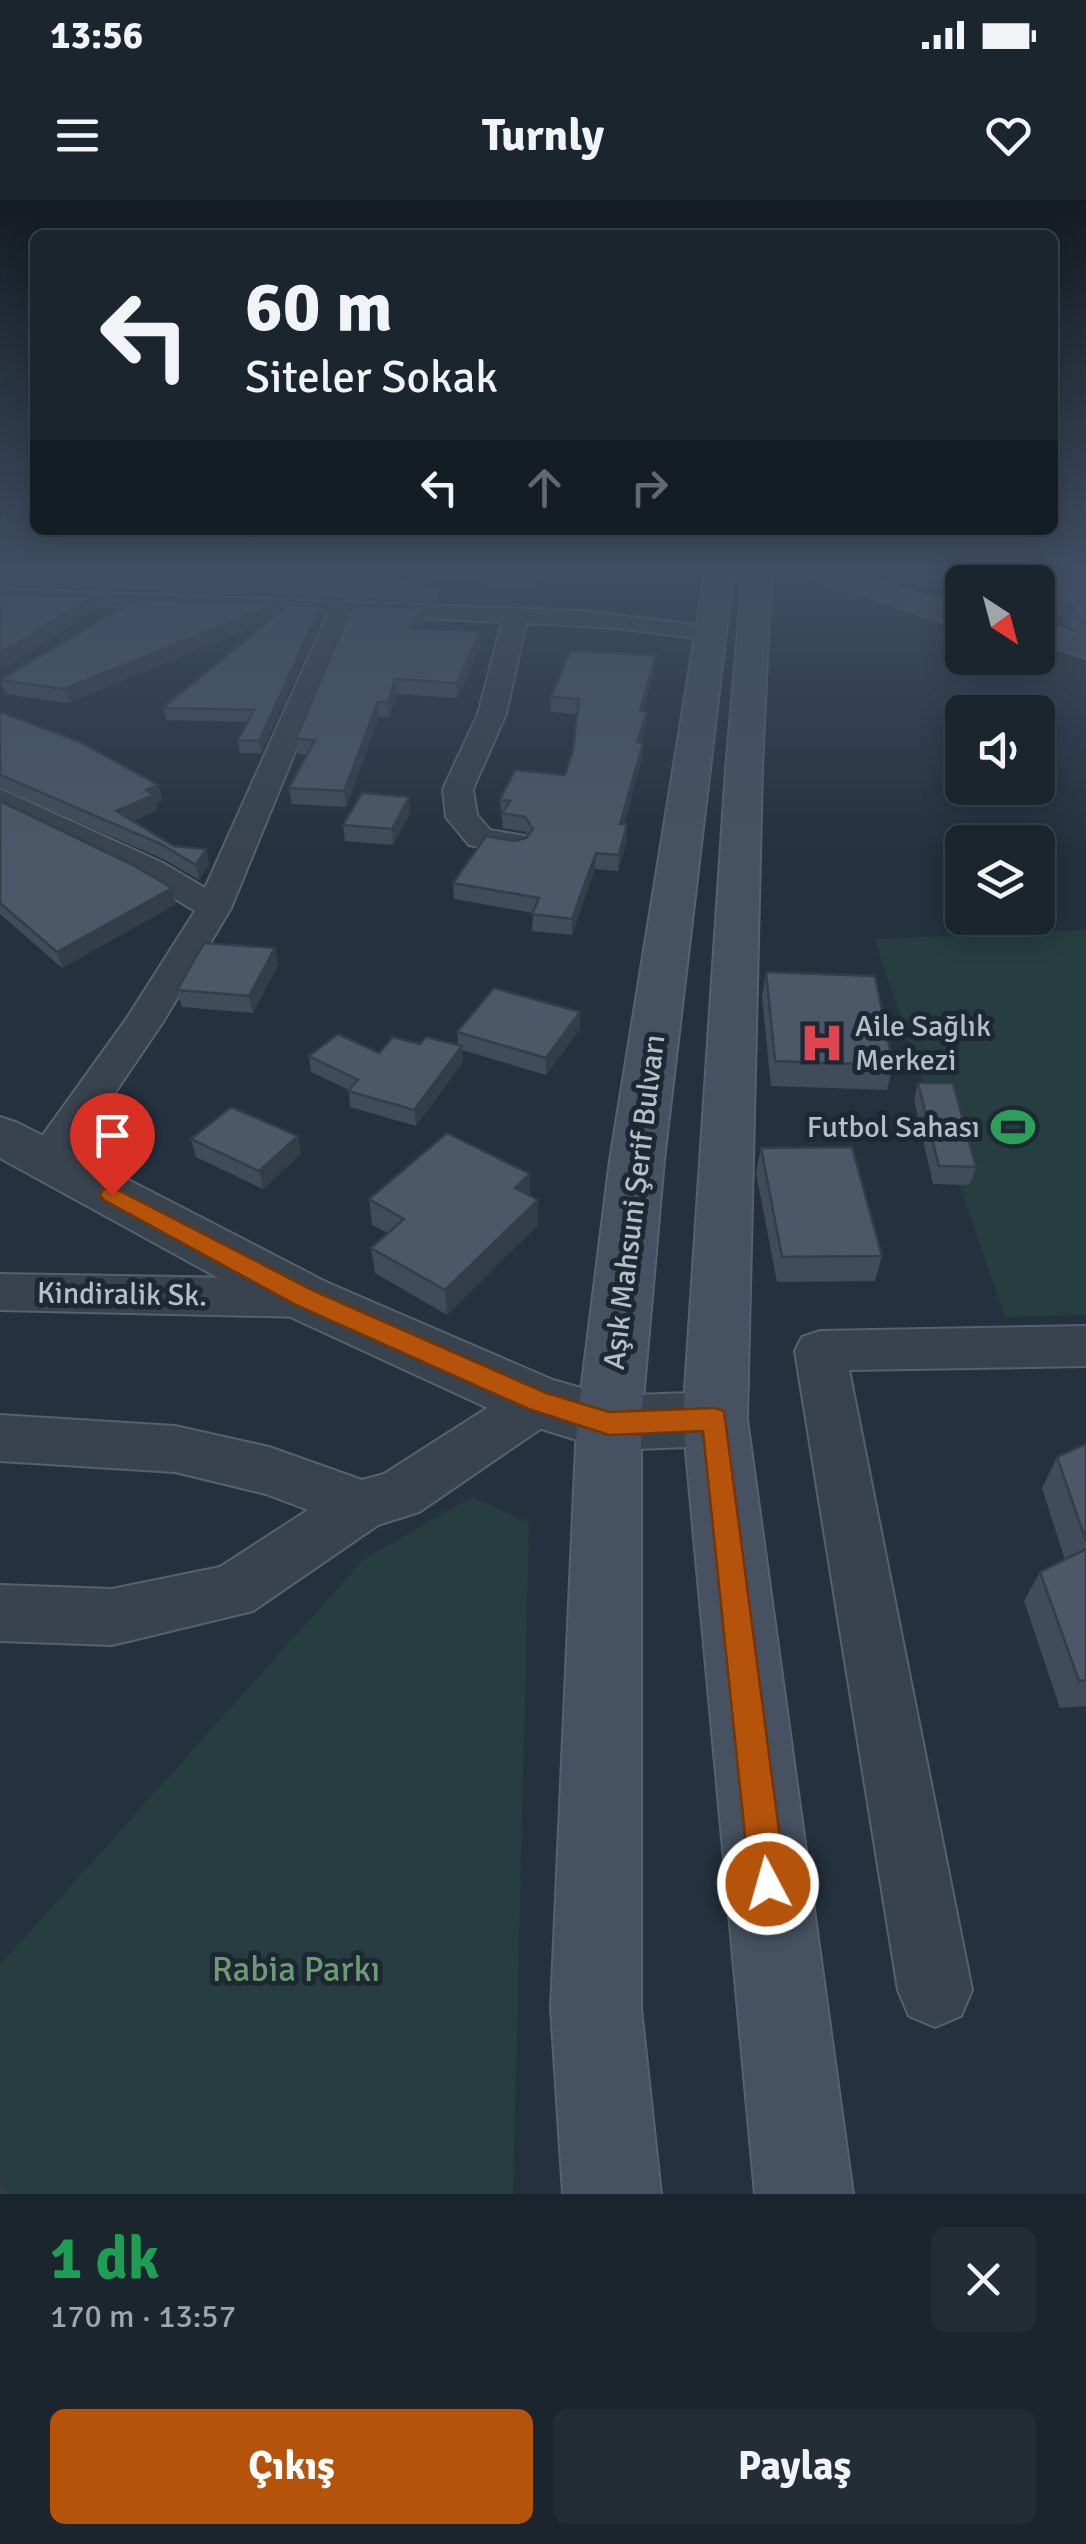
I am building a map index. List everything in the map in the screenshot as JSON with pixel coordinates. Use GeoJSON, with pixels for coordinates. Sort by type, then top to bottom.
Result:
{"type":"FeatureCollection","features":[{"type":"Feature","properties":{"kind":"main road","name":"Aşık Mahsuni Şerif Bulvarı"},"geometry":{"type":"LineString","coordinates":[[612,2194],[596,2008],[609,1424],[639,1141],[706,666]]}},
{"type":"Feature","properties":{"kind":"main road"},"geometry":{"type":"LineString","coordinates":[[751,666],[715,1419],[804,2194]]}},
{"type":"Feature","properties":{"kind":"street"},"geometry":{"type":"LineString","coordinates":[[318,666],[214,908],[144,1022],[24,1148],[305,1298],[539,1402],[609,1424],[715,1419]]}},
{"type":"Feature","properties":{"kind":"street"},"geometry":{"type":"LineString","coordinates":[[506,666],[492,714],[458,789],[462,817],[480,838],[514,843]]}},
{"type":"Feature","properties":{"kind":"street"},"geometry":{"type":"LineString","coordinates":[[0,798],[151,870],[214,908]]}},
{"type":"Feature","properties":{"kind":"street","name":"Kindiralik Sk."},"geometry":{"type":"LineString","coordinates":[[0,1292],[305,1298]]}},
{"type":"Feature","properties":{"kind":"street"},"geometry":{"type":"LineString","coordinates":[[935,1990],[820,1351],[1086,1346]]}},
{"type":"Feature","properties":{"kind":"street"},"geometry":{"type":"LineString","coordinates":[[0,1613],[112,1617],[232,1592],[362,1504],[399,1495],[539,1402]]}},
{"type":"Feature","properties":{"kind":"street"},"geometry":{"type":"LineString","coordinates":[[0,1438],[175,1448],[269,1471],[362,1504]]}},
{"type":"Feature","properties":{"kind":"green space","name":"Futbol Sahası"},"geometry":{"type":"Polygon","coordinates":[[[1086,930],[1086,1315],[1005,1317],[874,939],[1055,935],[1055,931],[1086,930]]]}},
{"type":"Feature","properties":{"kind":"green space","name":"Rabia Parkı"},"geometry":{"type":"Polygon","coordinates":[[[471,1497],[529,1522],[513,2194],[0,2194],[0,1965],[363,1560],[471,1497]]]}},
{"type":"Feature","properties":{"kind":"building"},"geometry":{"type":"Polygon","coordinates":[[[24,666],[121,666],[64,689],[0,680],[24,666]]]}},
{"type":"Feature","properties":{"kind":"building"},"geometry":{"type":"Polygon","coordinates":[[[214,666],[293,666],[259,741],[238,740],[254,710],[163,708],[214,666]]]}},
{"type":"Feature","properties":{"kind":"building"},"geometry":{"type":"Polygon","coordinates":[[[326,666],[464,666],[457,683],[395,679],[388,702],[378,702],[344,791],[289,788],[315,740],[296,739],[326,666]]]}},
{"type":"Feature","properties":{"kind":"building"},"geometry":{"type":"Polygon","coordinates":[[[564,666],[653,666],[640,711],[647,712],[637,742],[643,743],[620,824],[627,824],[619,855],[596,853],[572,919],[532,914],[539,898],[453,883],[486,836],[515,841],[526,838],[533,829],[525,817],[502,813],[510,801],[500,800],[515,770],[565,775],[573,750],[579,699],[551,697],[564,666]]]}},
{"type":"Feature","properties":{"kind":"building"},"geometry":{"type":"Polygon","coordinates":[[[0,712],[80,742],[158,785],[146,790],[154,795],[116,811],[174,846],[206,849],[196,865],[161,844],[0,775],[0,712]]]}},
{"type":"Feature","properties":{"kind":"building"},"geometry":{"type":"Polygon","coordinates":[[[362,793],[409,797],[392,829],[343,825],[362,793]]]}},
{"type":"Feature","properties":{"kind":"building"},"geometry":{"type":"Polygon","coordinates":[[[0,801],[172,888],[57,952],[0,903],[0,801]]]}},
{"type":"Feature","properties":{"kind":"building"},"geometry":{"type":"Polygon","coordinates":[[[204,943],[275,948],[249,996],[177,990],[204,943]]]}},
{"type":"Feature","properties":{"kind":"building","name":"Aile Sağlık Merkezi"},"geometry":{"type":"Polygon","coordinates":[[[766,972],[875,976],[893,1065],[775,1061],[766,972]]]}},
{"type":"Feature","properties":{"kind":"building"},"geometry":{"type":"Polygon","coordinates":[[[494,988],[580,1012],[546,1058],[457,1032],[494,988]]]}},
{"type":"Feature","properties":{"kind":"building"},"geometry":{"type":"Polygon","coordinates":[[[338,1034],[379,1053],[393,1037],[420,1044],[426,1037],[462,1046],[414,1110],[348,1091],[358,1080],[309,1056],[338,1034]]]}},
{"type":"Feature","properties":{"kind":"building"},"geometry":{"type":"Polygon","coordinates":[[[918,1083],[953,1083],[976,1167],[939,1166],[918,1083]]]}},
{"type":"Feature","properties":{"kind":"building"},"geometry":{"type":"Polygon","coordinates":[[[231,1107],[298,1136],[259,1171],[191,1139],[231,1107]]]}},
{"type":"Feature","properties":{"kind":"building"},"geometry":{"type":"Polygon","coordinates":[[[447,1133],[530,1174],[515,1188],[538,1200],[445,1290],[371,1248],[404,1219],[369,1199],[447,1133]]]}},
{"type":"Feature","properties":{"kind":"building"},"geometry":{"type":"Polygon","coordinates":[[[852,1147],[882,1256],[782,1257],[761,1148],[852,1147]]]}},
{"type":"Feature","properties":{"kind":"building"},"geometry":{"type":"Polygon","coordinates":[[[1086,1444],[1086,1541],[1057,1457],[1086,1444]]]}},
{"type":"Feature","properties":{"kind":"building"},"geometry":{"type":"Polygon","coordinates":[[[1086,1549],[1086,1680],[1079,1681],[1040,1572],[1086,1549]]]}},
{"type":"Feature","properties":{"kind":"place","name":"Aile Sağlık Merkezi"},"geometry":{"type":"Point","coordinates":[822,1043]}},
{"type":"Feature","properties":{"kind":"place","name":"Futbol Sahası"},"geometry":{"type":"Point","coordinates":[1013,1127]}},
{"type":"Feature","properties":{"kind":"route"},"geometry":{"type":"LineString","coordinates":[[112,1195],[305,1298],[539,1402],[609,1424],[715,1419],[768,1884]]}}]}
